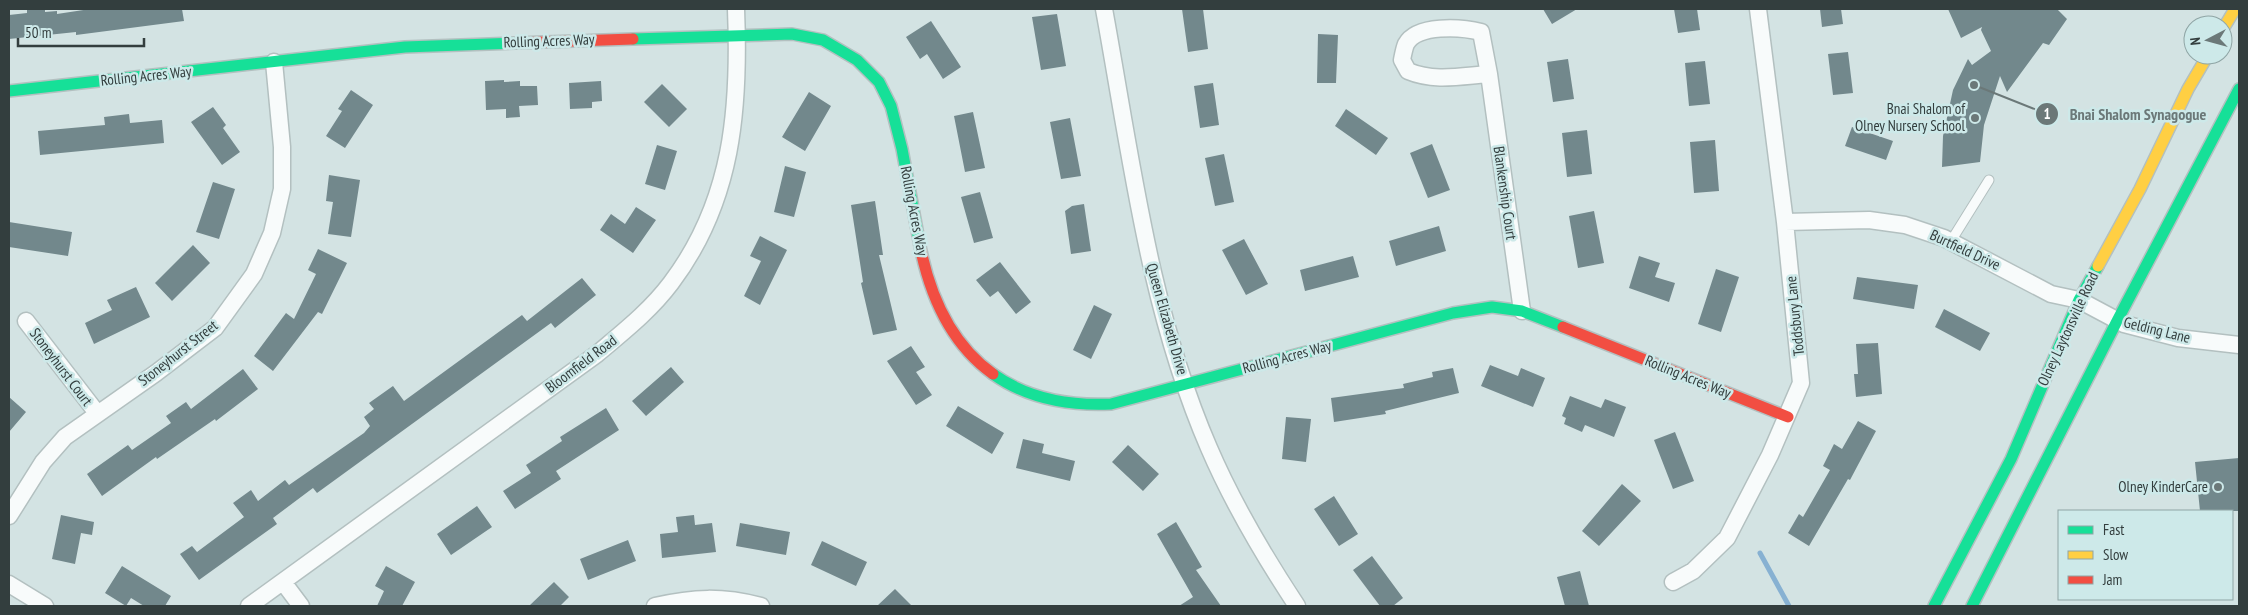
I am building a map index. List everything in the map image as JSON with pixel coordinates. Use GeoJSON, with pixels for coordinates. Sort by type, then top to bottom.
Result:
{"type":"FeatureCollection","features":[{"type":"Feature","properties":{"kind":"street","name":"Bloomfield Road"},"geometry":{"type":"LineString","coordinates":[[249,606],[597,354],[639,318],[670,285],[701,236],[720,190],[730,146],[737,96],[736,9]]}},
{"type":"Feature","properties":{"kind":"street","name":"Queen Elizabeth Drive"},"geometry":{"type":"LineString","coordinates":[[1104,9],[1149,255],[1163,314],[1184,384],[1209,448],[1232,498],[1297,606]]}},
{"type":"Feature","properties":{"kind":"street","name":"Toddsbury Lane"},"geometry":{"type":"LineString","coordinates":[[1673,582],[1693,571],[1727,538],[1745,506],[1788,417],[1801,383],[1785,222],[1758,9]]}},
{"type":"Feature","properties":{"kind":"street","name":"Blankenship Court"},"geometry":{"type":"LineString","coordinates":[[1489,74],[1442,78],[1421,77],[1408,71],[1402,60],[1406,44],[1416,34],[1453,28],[1471,29],[1481,32],[1489,74],[1522,311]]}},
{"type":"Feature","properties":{"kind":"street","name":"Rolling Acres Way"},"geometry":{"type":"LineString","coordinates":[[9,91],[405,47],[737,34],[790,34],[822,39],[856,58],[883,87],[895,114],[928,279],[939,310],[965,352],[991,374],[1026,394],[1052,401],[1092,406],[1111,404],[1453,312],[1492,307],[1522,311],[1788,417]]}},
{"type":"Feature","properties":{"kind":"street","name":"Stoneyhurst Street"},"geometry":{"type":"LineString","coordinates":[[9,516],[43,462],[65,437],[156,373],[215,328],[254,274],[272,233],[282,189],[282,147],[274,62]]}},
{"type":"Feature","properties":{"kind":"street","name":"Olney Laytonsville Road"},"geometry":{"type":"LineString","coordinates":[[1934,606],[2011,459],[2079,300],[2140,189],[2188,89],[2202,65]]}},
{"type":"Feature","properties":{"kind":"street"},"geometry":{"type":"LineString","coordinates":[[1972,606],[2117,320],[2239,89]]}},
{"type":"Feature","properties":{"kind":"street","name":"Burtfield Drive"},"geometry":{"type":"LineString","coordinates":[[1785,222],[1870,220],[1905,225],[1951,241],[2051,294],[2079,300]]}},
{"type":"Feature","properties":{"kind":"street","name":"Gelding Lane"},"geometry":{"type":"LineString","coordinates":[[2079,300],[2117,320],[2178,338],[2239,345]]}},
{"type":"Feature","properties":{"kind":"street","name":"Stoneyhurst Court"},"geometry":{"type":"LineString","coordinates":[[26,321],[97,413]]}},
{"type":"Feature","properties":{"kind":"street"},"geometry":{"type":"LineString","coordinates":[[283,582],[301,606]]}},
{"type":"Feature","properties":{"kind":"street"},"geometry":{"type":"LineString","coordinates":[[9,584],[45,606]]}},
{"type":"Feature","properties":{"kind":"street"},"geometry":{"type":"LineString","coordinates":[[655,606],[705,598],[734,600],[761,606]]}},
{"type":"Feature","properties":{"kind":"lane"},"geometry":{"type":"LineString","coordinates":[[1951,241],[1989,180]]}},
{"type":"Feature","properties":{"kind":"building"},"geometry":{"type":"Polygon","coordinates":[[[27,9],[45,9],[45,12],[57,11],[57,14],[90,9],[182,9],[184,21],[76,35],[76,32],[9,39],[9,15],[27,13],[27,9]]]}},
{"type":"Feature","properties":{"kind":"building"},"geometry":{"type":"Polygon","coordinates":[[[1182,9],[1203,9],[1208,49],[1188,52],[1182,9]]]}},
{"type":"Feature","properties":{"kind":"building"},"geometry":{"type":"Polygon","coordinates":[[[1543,9],[1577,9],[1552,24],[1543,9]]]}},
{"type":"Feature","properties":{"kind":"building"},"geometry":{"type":"Polygon","coordinates":[[[1674,9],[1697,9],[1700,30],[1678,33],[1674,9]]]}},
{"type":"Feature","properties":{"kind":"building"},"geometry":{"type":"Polygon","coordinates":[[[1820,9],[1841,9],[1843,24],[1822,27],[1820,9]]]}},
{"type":"Feature","properties":{"kind":"building"},"geometry":{"type":"Polygon","coordinates":[[[1948,9],[2057,9],[2067,19],[2049,45],[2043,43],[2007,92],[2000,76],[1984,125],[1980,162],[1942,167],[1943,136],[1953,90],[1968,59],[1972,65],[1991,51],[1981,30],[1982,27],[1961,38],[1948,9]]]}},
{"type":"Feature","properties":{"kind":"building"},"geometry":{"type":"Polygon","coordinates":[[[1057,14],[1066,66],[1041,70],[1032,17],[1057,14]]]}},
{"type":"Feature","properties":{"kind":"building"},"geometry":{"type":"Polygon","coordinates":[[[931,21],[961,67],[943,79],[927,54],[920,59],[906,37],[931,21]]]}},
{"type":"Feature","properties":{"kind":"building"},"geometry":{"type":"Polygon","coordinates":[[[1318,34],[1338,35],[1336,83],[1317,83],[1318,34]]]}},
{"type":"Feature","properties":{"kind":"building"},"geometry":{"type":"Polygon","coordinates":[[[1848,52],[1853,93],[1833,95],[1828,54],[1848,52]]]}},
{"type":"Feature","properties":{"kind":"building"},"geometry":{"type":"Polygon","coordinates":[[[1568,59],[1574,99],[1553,102],[1547,62],[1568,59]]]}},
{"type":"Feature","properties":{"kind":"building"},"geometry":{"type":"Polygon","coordinates":[[[1705,61],[1710,104],[1689,106],[1685,63],[1705,61]]]}},
{"type":"Feature","properties":{"kind":"building"},"geometry":{"type":"Polygon","coordinates":[[[504,80],[504,82],[520,81],[520,86],[537,86],[538,105],[519,106],[520,117],[506,118],[506,109],[486,110],[485,81],[504,80]]]}},
{"type":"Feature","properties":{"kind":"building"},"geometry":{"type":"Polygon","coordinates":[[[601,81],[602,101],[592,102],[592,108],[570,109],[569,83],[601,81]]]}},
{"type":"Feature","properties":{"kind":"building"},"geometry":{"type":"Polygon","coordinates":[[[1213,83],[1219,125],[1200,128],[1194,86],[1213,83]]]}},
{"type":"Feature","properties":{"kind":"building"},"geometry":{"type":"Polygon","coordinates":[[[662,84],[687,109],[669,127],[644,102],[662,84]]]}},
{"type":"Feature","properties":{"kind":"building"},"geometry":{"type":"Polygon","coordinates":[[[351,90],[373,105],[345,148],[326,136],[342,111],[338,109],[351,90]]]}},
{"type":"Feature","properties":{"kind":"building"},"geometry":{"type":"Polygon","coordinates":[[[809,92],[831,106],[805,151],[782,137],[809,92]]]}},
{"type":"Feature","properties":{"kind":"building"},"geometry":{"type":"Polygon","coordinates":[[[213,107],[226,125],[223,128],[240,152],[222,165],[191,122],[213,107]]]}},
{"type":"Feature","properties":{"kind":"building"},"geometry":{"type":"Polygon","coordinates":[[[1346,109],[1388,138],[1376,155],[1335,126],[1346,109]]]}},
{"type":"Feature","properties":{"kind":"building"},"geometry":{"type":"Polygon","coordinates":[[[973,112],[985,168],[965,172],[954,116],[973,112]]]}},
{"type":"Feature","properties":{"kind":"building"},"geometry":{"type":"Polygon","coordinates":[[[129,114],[130,123],[162,120],[164,143],[40,155],[38,131],[105,125],[104,117],[129,114]]]}},
{"type":"Feature","properties":{"kind":"building"},"geometry":{"type":"Polygon","coordinates":[[[1070,118],[1081,176],[1061,179],[1050,122],[1070,118]]]}},
{"type":"Feature","properties":{"kind":"building"},"geometry":{"type":"Polygon","coordinates":[[[1852,127],[1893,141],[1886,160],[1845,146],[1852,127]]]}},
{"type":"Feature","properties":{"kind":"building"},"geometry":{"type":"Polygon","coordinates":[[[1587,130],[1592,174],[1567,177],[1562,133],[1587,130]]]}},
{"type":"Feature","properties":{"kind":"building"},"geometry":{"type":"Polygon","coordinates":[[[1715,140],[1719,191],[1694,193],[1690,142],[1715,140]]]}},
{"type":"Feature","properties":{"kind":"building"},"geometry":{"type":"Polygon","coordinates":[[[1432,144],[1450,190],[1428,198],[1410,153],[1432,144]]]}},
{"type":"Feature","properties":{"kind":"building"},"geometry":{"type":"Polygon","coordinates":[[[657,145],[677,151],[665,190],[645,184],[657,145]]]}},
{"type":"Feature","properties":{"kind":"building"},"geometry":{"type":"Polygon","coordinates":[[[1224,154],[1234,202],[1215,206],[1205,158],[1224,154]]]}},
{"type":"Feature","properties":{"kind":"building"},"geometry":{"type":"Polygon","coordinates":[[[785,166],[806,172],[794,217],[774,212],[785,166]]]}},
{"type":"Feature","properties":{"kind":"building"},"geometry":{"type":"Polygon","coordinates":[[[329,175],[360,180],[351,237],[328,234],[333,202],[326,201],[329,175]]]}},
{"type":"Feature","properties":{"kind":"building"},"geometry":{"type":"Polygon","coordinates":[[[213,182],[235,189],[219,239],[196,232],[213,182]]]}},
{"type":"Feature","properties":{"kind":"building"},"geometry":{"type":"Polygon","coordinates":[[[980,192],[993,238],[974,243],[961,197],[980,192]]]}},
{"type":"Feature","properties":{"kind":"building"},"geometry":{"type":"Polygon","coordinates":[[[875,201],[883,255],[879,255],[897,330],[873,335],[861,283],[863,282],[851,205],[875,201]]]}},
{"type":"Feature","properties":{"kind":"building"},"geometry":{"type":"Polygon","coordinates":[[[1084,204],[1091,251],[1071,254],[1065,211],[1072,206],[1084,204]]]}},
{"type":"Feature","properties":{"kind":"building"},"geometry":{"type":"Polygon","coordinates":[[[636,207],[656,220],[633,253],[600,230],[611,214],[625,224],[636,207]]]}},
{"type":"Feature","properties":{"kind":"building"},"geometry":{"type":"Polygon","coordinates":[[[1594,211],[1604,263],[1578,268],[1569,216],[1594,211]]]}},
{"type":"Feature","properties":{"kind":"building"},"geometry":{"type":"Polygon","coordinates":[[[9,222],[72,232],[68,256],[9,247],[9,222]]]}},
{"type":"Feature","properties":{"kind":"building"},"geometry":{"type":"Polygon","coordinates":[[[1439,226],[1446,251],[1396,266],[1389,241],[1439,226]]]}},
{"type":"Feature","properties":{"kind":"building"},"geometry":{"type":"Polygon","coordinates":[[[760,236],[787,250],[760,305],[744,296],[761,261],[750,256],[760,236]]]}},
{"type":"Feature","properties":{"kind":"building"},"geometry":{"type":"Polygon","coordinates":[[[1244,239],[1268,284],[1246,295],[1222,250],[1244,239]]]}},
{"type":"Feature","properties":{"kind":"building"},"geometry":{"type":"Polygon","coordinates":[[[193,245],[210,263],[172,301],[155,283],[193,245]]]}},
{"type":"Feature","properties":{"kind":"building"},"geometry":{"type":"Polygon","coordinates":[[[318,249],[347,263],[322,314],[318,312],[273,371],[254,356],[286,313],[294,319],[316,274],[308,270],[318,249]]]}},
{"type":"Feature","properties":{"kind":"building"},"geometry":{"type":"Polygon","coordinates":[[[1353,256],[1359,277],[1305,291],[1300,270],[1353,256]]]}},
{"type":"Feature","properties":{"kind":"building"},"geometry":{"type":"Polygon","coordinates":[[[1639,256],[1660,263],[1655,277],[1675,283],[1669,302],[1629,288],[1639,256]]]}},
{"type":"Feature","properties":{"kind":"building"},"geometry":{"type":"Polygon","coordinates":[[[1000,262],[1031,302],[1016,314],[998,291],[990,297],[976,280],[1000,262]]]}},
{"type":"Feature","properties":{"kind":"building"},"geometry":{"type":"Polygon","coordinates":[[[1716,269],[1739,277],[1721,332],[1698,324],[1716,269]]]}},
{"type":"Feature","properties":{"kind":"building"},"geometry":{"type":"Polygon","coordinates":[[[1857,277],[1918,285],[1914,309],[1853,299],[1857,277]]]}},
{"type":"Feature","properties":{"kind":"building"},"geometry":{"type":"Polygon","coordinates":[[[582,278],[596,295],[555,328],[551,323],[317,493],[313,488],[273,518],[277,524],[199,580],[180,554],[192,546],[197,552],[244,517],[233,503],[251,490],[258,501],[285,480],[289,485],[364,433],[370,426],[364,417],[374,409],[369,403],[393,386],[404,401],[522,315],[527,321],[582,278]]]}},
{"type":"Feature","properties":{"kind":"building"},"geometry":{"type":"Polygon","coordinates":[[[136,287],[150,317],[94,344],[85,323],[112,310],[107,300],[136,287]]]}},
{"type":"Feature","properties":{"kind":"building"},"geometry":{"type":"Polygon","coordinates":[[[1094,305],[1112,314],[1091,359],[1073,350],[1094,305]]]}},
{"type":"Feature","properties":{"kind":"building"},"geometry":{"type":"Polygon","coordinates":[[[1944,309],[1990,333],[1980,351],[1935,327],[1944,309]]]}},
{"type":"Feature","properties":{"kind":"building"},"geometry":{"type":"Polygon","coordinates":[[[1878,343],[1882,394],[1856,397],[1854,374],[1858,374],[1856,344],[1878,343]]]}},
{"type":"Feature","properties":{"kind":"building"},"geometry":{"type":"Polygon","coordinates":[[[911,346],[925,367],[916,372],[932,395],[916,405],[887,361],[911,346]]]}},
{"type":"Feature","properties":{"kind":"building"},"geometry":{"type":"Polygon","coordinates":[[[1490,365],[1518,376],[1521,368],[1545,378],[1533,407],[1481,386],[1490,365]]]}},
{"type":"Feature","properties":{"kind":"building"},"geometry":{"type":"Polygon","coordinates":[[[671,367],[684,382],[646,416],[632,401],[671,367]]]}},
{"type":"Feature","properties":{"kind":"building"},"geometry":{"type":"Polygon","coordinates":[[[1453,368],[1459,393],[1385,411],[1386,414],[1334,422],[1331,398],[1404,388],[1403,384],[1433,377],[1432,372],[1453,368]]]}},
{"type":"Feature","properties":{"kind":"building"},"geometry":{"type":"Polygon","coordinates":[[[243,369],[258,389],[216,421],[215,419],[157,459],[156,457],[102,496],[87,474],[128,445],[132,450],[171,423],[166,416],[186,402],[191,409],[243,369]]]}},
{"type":"Feature","properties":{"kind":"building"},"geometry":{"type":"Polygon","coordinates":[[[1570,396],[1601,408],[1605,399],[1626,407],[1614,437],[1585,425],[1582,432],[1564,424],[1566,418],[1562,416],[1570,396]]]}},
{"type":"Feature","properties":{"kind":"building"},"geometry":{"type":"Polygon","coordinates":[[[9,397],[26,412],[9,432],[9,397]]]}},
{"type":"Feature","properties":{"kind":"building"},"geometry":{"type":"Polygon","coordinates":[[[958,406],[1004,433],[992,454],[946,426],[958,406]]]}},
{"type":"Feature","properties":{"kind":"building"},"geometry":{"type":"Polygon","coordinates":[[[606,408],[619,430],[556,471],[561,479],[515,509],[503,491],[531,473],[526,465],[562,441],[560,437],[606,408]]]}},
{"type":"Feature","properties":{"kind":"building"},"geometry":{"type":"Polygon","coordinates":[[[1286,417],[1311,419],[1306,462],[1282,459],[1286,417]]]}},
{"type":"Feature","properties":{"kind":"building"},"geometry":{"type":"Polygon","coordinates":[[[1858,421],[1876,431],[1850,480],[1848,479],[1809,546],[1788,533],[1799,514],[1803,517],[1830,470],[1823,466],[1834,444],[1842,449],[1858,421]]]}},
{"type":"Feature","properties":{"kind":"building"},"geometry":{"type":"Polygon","coordinates":[[[1675,432],[1694,481],[1673,489],[1654,440],[1675,432]]]}},
{"type":"Feature","properties":{"kind":"building"},"geometry":{"type":"Polygon","coordinates":[[[1023,439],[1044,444],[1042,453],[1075,461],[1070,481],[1016,468],[1023,439]]]}},
{"type":"Feature","properties":{"kind":"building"},"geometry":{"type":"Polygon","coordinates":[[[1128,445],[1159,474],[1143,491],[1112,462],[1128,445]]]}},
{"type":"Feature","properties":{"kind":"building","name":"Olney KinderCare"},"geometry":{"type":"Polygon","coordinates":[[[2239,458],[2239,511],[2200,510],[2195,462],[2239,458]]]}},
{"type":"Feature","properties":{"kind":"building"},"geometry":{"type":"Polygon","coordinates":[[[1622,484],[1641,501],[1599,546],[1582,531],[1622,484]]]}},
{"type":"Feature","properties":{"kind":"building"},"geometry":{"type":"Polygon","coordinates":[[[1334,496],[1358,534],[1339,546],[1314,509],[1334,496]]]}},
{"type":"Feature","properties":{"kind":"building"},"geometry":{"type":"Polygon","coordinates":[[[477,506],[492,527],[451,555],[437,534],[477,506]]]}},
{"type":"Feature","properties":{"kind":"building"},"geometry":{"type":"Polygon","coordinates":[[[61,515],[94,522],[92,535],[81,533],[75,564],[52,559],[61,515]]]}},
{"type":"Feature","properties":{"kind":"building"},"geometry":{"type":"Polygon","coordinates":[[[694,515],[695,525],[712,523],[716,552],[662,558],[660,534],[678,532],[676,517],[694,515]]]}},
{"type":"Feature","properties":{"kind":"building"},"geometry":{"type":"Polygon","coordinates":[[[1176,522],[1202,567],[1196,570],[1221,606],[1179,606],[1193,597],[1157,534],[1176,522]]]}},
{"type":"Feature","properties":{"kind":"building"},"geometry":{"type":"Polygon","coordinates":[[[740,523],[790,532],[786,555],[736,546],[740,523]]]}},
{"type":"Feature","properties":{"kind":"building"},"geometry":{"type":"Polygon","coordinates":[[[628,540],[636,561],[588,580],[580,559],[628,540]]]}},
{"type":"Feature","properties":{"kind":"building"},"geometry":{"type":"Polygon","coordinates":[[[822,541],[867,562],[856,586],[811,565],[822,541]]]}},
{"type":"Feature","properties":{"kind":"building"},"geometry":{"type":"Polygon","coordinates":[[[1372,556],[1403,598],[1393,606],[1380,606],[1353,570],[1372,556]]]}},
{"type":"Feature","properties":{"kind":"building"},"geometry":{"type":"Polygon","coordinates":[[[122,566],[171,596],[165,606],[144,606],[131,598],[126,606],[105,593],[122,566]]]}},
{"type":"Feature","properties":{"kind":"building"},"geometry":{"type":"Polygon","coordinates":[[[386,566],[415,582],[402,606],[377,606],[384,591],[375,586],[386,566]]]}},
{"type":"Feature","properties":{"kind":"building"},"geometry":{"type":"Polygon","coordinates":[[[1580,571],[1589,606],[1565,606],[1557,577],[1580,571]]]}},
{"type":"Feature","properties":{"kind":"building"},"geometry":{"type":"Polygon","coordinates":[[[554,582],[569,597],[560,606],[529,606],[554,582]]]}},
{"type":"Feature","properties":{"kind":"building"},"geometry":{"type":"Polygon","coordinates":[[[895,589],[912,606],[877,606],[895,589]]]}},
{"type":"Feature","properties":{"kind":"waterway"},"geometry":{"type":"LineString","coordinates":[[1760,553],[1789,606]]}},
{"type":"Feature","properties":{"kind":"traffic: fast"},"geometry":{"type":"LineString","coordinates":[[633,39],[792,34],[823,40],[857,60],[879,82],[891,106],[902,149],[920,246]]}},
{"type":"Feature","properties":{"kind":"traffic: fast"},"geometry":{"type":"LineString","coordinates":[[9,91],[405,47],[516,43]]}},
{"type":"Feature","properties":{"kind":"traffic: fast"},"geometry":{"type":"LineString","coordinates":[[1972,606],[2117,321],[2239,89]]}},
{"type":"Feature","properties":{"kind":"traffic: fast"},"geometry":{"type":"LineString","coordinates":[[1934,606],[2011,459],[2079,300],[2098,266]]}},
{"type":"Feature","properties":{"kind":"traffic: fast"},"geometry":{"type":"LineString","coordinates":[[993,374],[1020,390],[1049,399],[1079,404],[1111,404],[1453,313],[1492,307],[1522,311],[1563,327]]}},
{"type":"Feature","properties":{"kind":"traffic: slow"},"geometry":{"type":"LineString","coordinates":[[2231,15],[2235,9]]}},
{"type":"Feature","properties":{"kind":"traffic: slow"},"geometry":{"type":"LineString","coordinates":[[2098,266],[2140,189],[2188,89],[2202,65]]}},
{"type":"Feature","properties":{"kind":"traffic: jam"},"geometry":{"type":"LineString","coordinates":[[516,43],[633,39]]}},
{"type":"Feature","properties":{"kind":"traffic: jam"},"geometry":{"type":"LineString","coordinates":[[920,246],[924,265],[944,318],[965,348],[993,374]]}},
{"type":"Feature","properties":{"kind":"traffic: jam"},"geometry":{"type":"LineString","coordinates":[[1563,327],[1788,417]]}},
{"type":"Feature","properties":{"kind":"place","name":"Bnai Shalom Synagogue"},"geometry":{"type":"Point","coordinates":[1974,85]}},
{"type":"Feature","properties":{"kind":"place","name":"Bnai Shalom of Olney Nursery School"},"geometry":{"type":"Point","coordinates":[1975,118]}},
{"type":"Feature","properties":{"kind":"place","name":"Olney KinderCare"},"geometry":{"type":"Point","coordinates":[2218,487]}}]}
